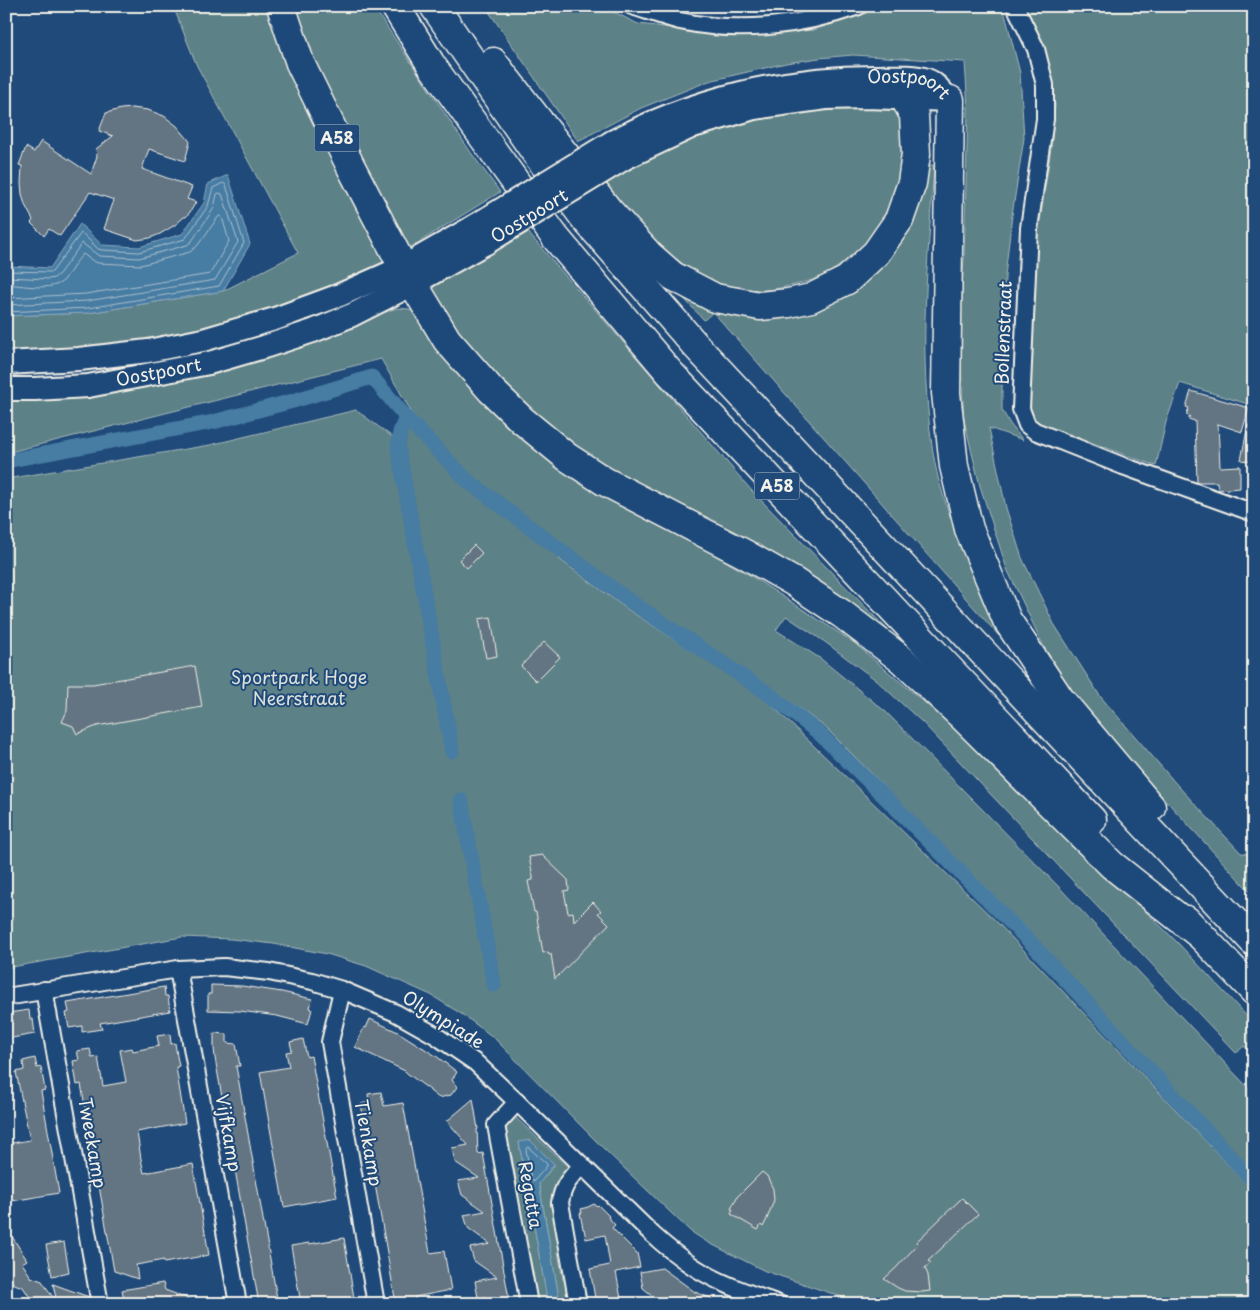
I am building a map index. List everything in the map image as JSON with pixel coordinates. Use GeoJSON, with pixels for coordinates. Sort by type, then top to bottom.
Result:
{"type":"FeatureCollection","features":[{"type":"Feature","properties":{"kind":"highway","name":"A58"},"geometry":{"type":"LineString","coordinates":[[281,6],[300,63],[351,167],[408,275],[447,340],[490,390],[522,420],[568,457],[604,481],[743,553],[794,582],[842,614],[901,659],[963,717],[1112,865],[1199,934]]}},
{"type":"Feature","properties":{"kind":"highway","name":"A58"},"geometry":{"type":"LineString","coordinates":[[394,6],[432,66],[555,237],[670,373],[1254,991]]}},
{"type":"Feature","properties":{"kind":"highway","name":"A58"},"geometry":{"type":"LineString","coordinates":[[434,6],[535,152],[605,243],[697,347],[1254,942]]}},
{"type":"Feature","properties":{"kind":"highway"},"geometry":{"type":"LineString","coordinates":[[454,6],[491,60],[609,211],[649,255],[673,276],[715,298],[760,306],[789,303],[811,298],[847,280],[876,253],[899,220],[912,183],[916,154],[914,115],[906,99]]}},
{"type":"Feature","properties":{"kind":"highway","name":"A58"},"geometry":{"type":"LineString","coordinates":[[950,100],[946,393],[954,466],[969,529],[1007,620],[1054,692],[1191,854],[1225,912]]}},
{"type":"Feature","properties":{"kind":"main road","name":"Oostpoort"},"geometry":{"type":"LineString","coordinates":[[618,150],[629,133],[684,110],[726,96],[788,84],[842,77],[904,76],[928,80],[950,100]]}},
{"type":"Feature","properties":{"kind":"main road","name":"Oostpoort"},"geometry":{"type":"LineString","coordinates":[[6,389],[88,386],[209,363],[313,331],[352,315],[408,275],[480,235],[618,150],[693,126],[754,108],[826,98],[867,97],[950,100]]}},
{"type":"Feature","properties":{"kind":"main road","name":"Oostpoort"},"geometry":{"type":"LineString","coordinates":[[6,363],[79,359],[148,351],[203,340],[275,319],[340,295],[408,275]]}},
{"type":"Feature","properties":{"kind":"street"},"geometry":{"type":"LineString","coordinates":[[632,6],[681,21],[738,27],[798,23],[859,6]]}},
{"type":"Feature","properties":{"kind":"street","name":"Bollenstraat"},"geometry":{"type":"LineString","coordinates":[[1015,6],[1036,49],[1045,85],[1045,120],[1028,228],[1021,409],[1027,425],[1035,431],[1123,466],[1254,513]]}},
{"type":"Feature","properties":{"kind":"street","name":"Olympiade"},"geometry":{"type":"LineString","coordinates":[[6,997],[178,969],[224,967],[269,972],[312,981],[342,990],[396,1013],[436,1035],[476,1063],[672,1252],[696,1268],[723,1282],[779,1304]]}},
{"type":"Feature","properties":{"kind":"street","name":"Vijfkamp"},"geometry":{"type":"LineString","coordinates":[[178,969],[238,1304]]}},
{"type":"Feature","properties":{"kind":"street","name":"Tweekamp"},"geometry":{"type":"LineString","coordinates":[[44,990],[100,1304]]}},
{"type":"Feature","properties":{"kind":"street","name":"Tienkamp"},"geometry":{"type":"LineString","coordinates":[[342,990],[330,1042],[376,1304]]}},
{"type":"Feature","properties":{"kind":"street","name":"Regatta"},"geometry":{"type":"LineString","coordinates":[[517,1102],[496,1125],[529,1304]]}},
{"type":"Feature","properties":{"kind":"street","name":"Regatta"},"geometry":{"type":"LineString","coordinates":[[578,1304],[560,1203],[565,1184],[582,1165]]}},
{"type":"Feature","properties":{"kind":"green space"},"geometry":{"type":"Polygon","coordinates":[[[173,6],[266,6],[282,50],[384,245],[383,262],[350,280],[211,331],[141,343],[6,354],[6,316],[88,313],[223,291],[298,253],[197,66],[173,6]]]}},
{"type":"Feature","properties":{"kind":"green space"},"geometry":{"type":"Polygon","coordinates":[[[288,6],[373,6],[472,154],[500,192],[403,252],[288,6]]]}},
{"type":"Feature","properties":{"kind":"green space"},"geometry":{"type":"Polygon","coordinates":[[[485,6],[602,6],[638,24],[700,31],[766,34],[813,30],[864,14],[880,6],[1002,6],[1020,73],[1024,138],[1005,276],[1002,389],[1002,410],[1023,440],[989,428],[1006,508],[1022,558],[1054,624],[1100,696],[1178,786],[1241,853],[1254,854],[1254,896],[1086,714],[1043,645],[1007,569],[980,486],[964,420],[959,329],[964,259],[968,109],[965,62],[853,55],[786,63],[709,81],[641,108],[578,141],[485,6]]]}},
{"type":"Feature","properties":{"kind":"green space"},"geometry":{"type":"Polygon","coordinates":[[[1020,6],[1254,6],[1254,406],[1180,383],[1166,422],[1156,466],[1036,422],[1032,417],[1028,386],[1033,268],[1051,148],[1055,105],[1048,74],[1020,6]]]}},
{"type":"Feature","properties":{"kind":"green space"},"geometry":{"type":"Polygon","coordinates":[[[890,103],[904,122],[905,133],[899,176],[887,210],[868,239],[856,252],[828,273],[802,283],[777,289],[757,290],[743,289],[714,282],[682,263],[654,240],[600,179],[680,138],[768,113],[890,103]]]}},
{"type":"Feature","properties":{"kind":"green space"},"geometry":{"type":"Polygon","coordinates":[[[934,165],[925,319],[926,380],[932,446],[939,481],[952,521],[966,560],[999,636],[713,312],[704,320],[657,270],[709,302],[837,291],[921,166],[934,165]]]}},
{"type":"Feature","properties":{"kind":"green space"},"geometry":{"type":"Polygon","coordinates":[[[524,225],[531,236],[752,491],[964,708],[636,493],[497,388],[423,286],[524,225]]]}},
{"type":"Feature","properties":{"kind":"green space"},"geometry":{"type":"Polygon","coordinates":[[[397,308],[409,309],[419,316],[598,487],[751,576],[853,642],[975,745],[1178,943],[1254,1024],[1254,1057],[1244,1046],[1236,1053],[923,723],[876,680],[786,616],[776,630],[821,659],[886,712],[1058,886],[1254,1094],[1254,1174],[1027,929],[826,728],[766,684],[632,595],[461,469],[416,420],[381,359],[6,453],[6,396],[338,329],[397,308]]]}},
{"type":"Feature","properties":{"kind":"green space","name":"Sportpark Hoge Neerstraat"},"geometry":{"type":"Polygon","coordinates":[[[356,410],[402,444],[405,431],[409,426],[414,427],[456,475],[564,554],[559,559],[627,609],[762,696],[997,922],[1254,1192],[1254,1304],[863,1304],[765,1271],[707,1242],[690,1231],[604,1149],[493,1037],[431,995],[366,966],[327,954],[274,944],[231,939],[182,937],[6,968],[6,479],[210,445],[356,410]]]}},
{"type":"Feature","properties":{"kind":"green space"},"geometry":{"type":"Polygon","coordinates":[[[514,1116],[569,1168],[564,1250],[558,1252],[563,1280],[569,1280],[573,1304],[560,1304],[539,1183],[554,1164],[519,1142],[548,1304],[533,1304],[530,1292],[536,1290],[531,1262],[526,1262],[513,1187],[517,1186],[512,1156],[506,1156],[503,1124],[514,1116]]]}},
{"type":"Feature","properties":{"kind":"water"},"geometry":{"type":"Polygon","coordinates":[[[228,175],[250,244],[223,291],[88,313],[6,316],[6,266],[50,268],[80,224],[102,245],[139,247],[182,234],[204,203],[208,184],[228,175]]]}},
{"type":"Feature","properties":{"kind":"water"},"geometry":{"type":"Polygon","coordinates":[[[530,1140],[554,1164],[539,1184],[560,1304],[548,1304],[519,1142],[530,1140]]]}},
{"type":"Feature","properties":{"kind":"building"},"geometry":{"type":"Polygon","coordinates":[[[132,108],[148,110],[164,116],[177,126],[190,142],[185,161],[149,149],[142,169],[192,187],[187,199],[196,202],[190,212],[186,217],[160,234],[137,240],[104,229],[114,200],[90,192],[60,236],[49,229],[44,236],[31,223],[33,220],[25,205],[22,194],[22,166],[19,165],[26,147],[34,152],[41,141],[91,174],[97,156],[96,149],[113,136],[99,131],[106,113],[132,108]]]}},
{"type":"Feature","properties":{"kind":"building"},"geometry":{"type":"Polygon","coordinates":[[[1191,391],[1249,408],[1242,432],[1218,424],[1220,467],[1240,466],[1240,488],[1218,490],[1217,482],[1197,482],[1195,421],[1188,419],[1190,416],[1186,415],[1189,408],[1186,407],[1191,391]]]}},
{"type":"Feature","properties":{"kind":"building"},"geometry":{"type":"Polygon","coordinates":[[[1248,425],[1254,425],[1254,462],[1241,460],[1248,425]]]}},
{"type":"Feature","properties":{"kind":"building"},"geometry":{"type":"Polygon","coordinates":[[[474,545],[482,553],[467,568],[459,560],[474,545]]]}},
{"type":"Feature","properties":{"kind":"building"},"geometry":{"type":"Polygon","coordinates":[[[491,617],[497,656],[486,658],[479,619],[491,617]]]}},
{"type":"Feature","properties":{"kind":"building"},"geometry":{"type":"Polygon","coordinates":[[[544,642],[560,657],[536,681],[521,666],[544,642]]]}},
{"type":"Feature","properties":{"kind":"building"},"geometry":{"type":"Polygon","coordinates":[[[195,666],[202,707],[97,726],[77,734],[73,726],[62,722],[67,711],[68,684],[93,684],[195,666]]]}},
{"type":"Feature","properties":{"kind":"building"},"geometry":{"type":"Polygon","coordinates":[[[542,855],[568,880],[569,890],[564,891],[568,913],[573,912],[574,921],[593,902],[601,911],[598,913],[609,924],[555,979],[551,954],[549,955],[548,952],[543,953],[536,912],[534,912],[528,881],[533,880],[529,857],[542,855]]]}},
{"type":"Feature","properties":{"kind":"building"},"geometry":{"type":"Polygon","coordinates":[[[211,985],[242,986],[312,999],[310,1008],[312,1009],[308,1024],[277,1016],[240,1011],[208,1010],[208,994],[211,994],[211,985]]]}},
{"type":"Feature","properties":{"kind":"building"},"geometry":{"type":"Polygon","coordinates":[[[164,987],[165,996],[168,996],[170,1011],[100,1023],[102,1029],[82,1032],[82,1026],[69,1028],[66,1013],[69,1012],[67,1003],[164,987]]]}},
{"type":"Feature","properties":{"kind":"building"},"geometry":{"type":"Polygon","coordinates":[[[29,1010],[30,1019],[33,1019],[35,1034],[6,1039],[6,1026],[8,1026],[7,1023],[10,1023],[8,1013],[29,1010]]]}},
{"type":"Feature","properties":{"kind":"building"},"geometry":{"type":"Polygon","coordinates":[[[370,1019],[398,1032],[457,1072],[452,1080],[457,1087],[451,1095],[439,1098],[405,1071],[355,1047],[364,1027],[366,1028],[370,1019]]]}},
{"type":"Feature","properties":{"kind":"building"},"geometry":{"type":"Polygon","coordinates":[[[214,1033],[227,1034],[227,1043],[236,1044],[240,1066],[236,1066],[278,1304],[259,1304],[215,1058],[214,1033]]]}},
{"type":"Feature","properties":{"kind":"building"},"geometry":{"type":"Polygon","coordinates":[[[170,1034],[171,1044],[175,1043],[179,1066],[176,1067],[185,1123],[137,1132],[141,1159],[144,1173],[193,1164],[209,1255],[164,1263],[164,1260],[136,1265],[138,1279],[114,1271],[81,1084],[77,1085],[73,1061],[79,1060],[77,1051],[90,1049],[92,1058],[98,1057],[103,1086],[126,1082],[120,1050],[132,1048],[133,1051],[159,1046],[157,1036],[170,1034]]]}},
{"type":"Feature","properties":{"kind":"building"},"geometry":{"type":"Polygon","coordinates":[[[303,1039],[307,1057],[311,1056],[337,1197],[284,1207],[260,1072],[289,1067],[286,1052],[292,1051],[290,1042],[303,1039]]]}},
{"type":"Feature","properties":{"kind":"building"},"geometry":{"type":"Polygon","coordinates":[[[35,1058],[37,1068],[41,1067],[45,1090],[41,1091],[59,1193],[12,1201],[6,1186],[6,1144],[30,1140],[16,1072],[24,1070],[23,1061],[35,1058]]]}},
{"type":"Feature","properties":{"kind":"building"},"geometry":{"type":"Polygon","coordinates":[[[381,1092],[384,1106],[403,1103],[430,1253],[444,1251],[451,1290],[415,1297],[416,1304],[396,1304],[361,1104],[369,1102],[368,1094],[381,1092]]]}},
{"type":"Feature","properties":{"kind":"building"},"geometry":{"type":"Polygon","coordinates":[[[473,1099],[478,1129],[478,1154],[483,1153],[509,1299],[488,1303],[486,1297],[478,1298],[475,1281],[497,1277],[474,1261],[470,1248],[490,1244],[468,1228],[464,1215],[485,1211],[462,1195],[458,1181],[479,1178],[455,1162],[452,1148],[468,1145],[447,1121],[473,1099]]]}},
{"type":"Feature","properties":{"kind":"building"},"geometry":{"type":"Polygon","coordinates":[[[762,1172],[767,1176],[773,1189],[774,1200],[763,1227],[761,1225],[758,1230],[731,1214],[733,1210],[731,1209],[737,1197],[762,1172]]]}},
{"type":"Feature","properties":{"kind":"building"},"geometry":{"type":"Polygon","coordinates":[[[962,1198],[978,1214],[928,1261],[931,1263],[925,1268],[930,1291],[905,1291],[884,1279],[918,1244],[916,1242],[962,1198]]]}},
{"type":"Feature","properties":{"kind":"building"},"geometry":{"type":"Polygon","coordinates":[[[594,1204],[598,1205],[609,1216],[615,1225],[612,1228],[637,1253],[640,1267],[616,1272],[622,1304],[596,1304],[590,1269],[610,1265],[605,1235],[586,1239],[583,1229],[581,1209],[594,1204]]]}},
{"type":"Feature","properties":{"kind":"building"},"geometry":{"type":"Polygon","coordinates":[[[6,1227],[27,1260],[22,1263],[31,1277],[42,1281],[57,1303],[53,1284],[89,1297],[90,1304],[50,1304],[29,1296],[23,1287],[14,1284],[6,1273],[6,1227]]]}},
{"type":"Feature","properties":{"kind":"building"},"geometry":{"type":"Polygon","coordinates":[[[344,1238],[355,1304],[336,1304],[335,1299],[301,1304],[291,1246],[344,1238]]]}},
{"type":"Feature","properties":{"kind":"building"},"geometry":{"type":"Polygon","coordinates":[[[64,1242],[69,1272],[52,1276],[46,1245],[64,1242]]]}},
{"type":"Feature","properties":{"kind":"building"},"geometry":{"type":"Polygon","coordinates":[[[662,1268],[695,1292],[723,1304],[663,1304],[643,1288],[640,1272],[662,1268]]]}},
{"type":"Feature","properties":{"kind":"building"},"geometry":{"type":"Polygon","coordinates":[[[163,1283],[165,1290],[197,1302],[197,1304],[159,1304],[146,1299],[125,1303],[122,1290],[163,1283]]]}},
{"type":"Feature","properties":{"kind":"waterway"},"geometry":{"type":"LineString","coordinates":[[6,461],[213,422],[293,401],[372,377],[410,422],[469,482],[628,600],[766,692],[819,733],[1032,944],[1254,1182]]}},
{"type":"Feature","properties":{"kind":"waterway"},"geometry":{"type":"LineString","coordinates":[[406,417],[400,432],[398,447],[452,751]]}},
{"type":"Feature","properties":{"kind":"waterway"},"geometry":{"type":"LineString","coordinates":[[461,800],[494,985]]}}]}
